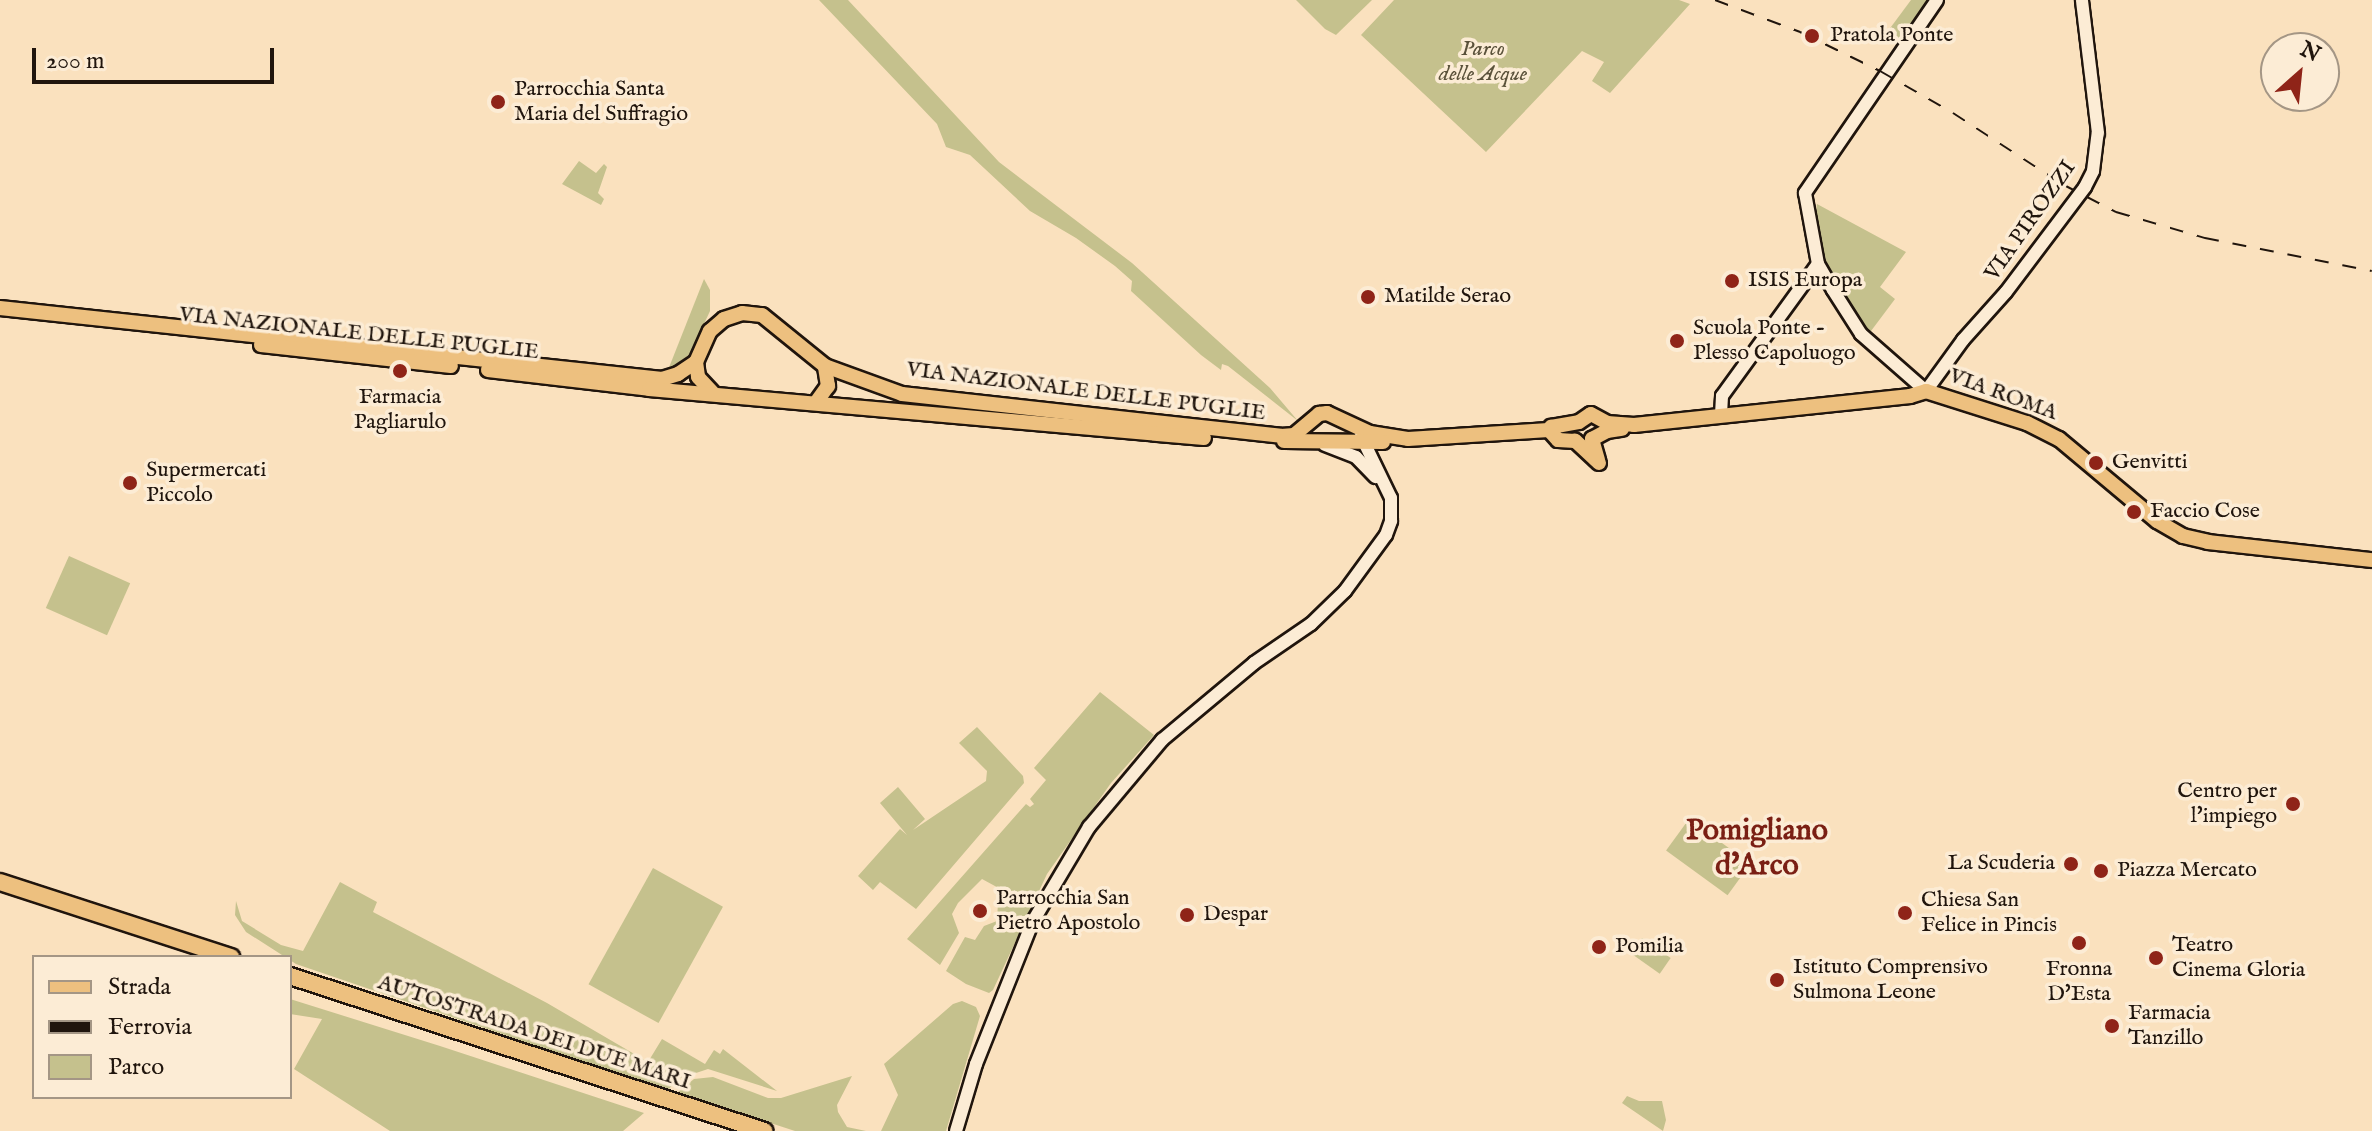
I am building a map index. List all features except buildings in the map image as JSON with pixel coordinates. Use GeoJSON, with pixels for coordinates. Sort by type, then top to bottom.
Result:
{"type":"FeatureCollection","features":[{"type":"Feature","properties":{"kind":"highway"},"geometry":{"type":"LineString","coordinates":[[0,882],[225,955]]}},
{"type":"Feature","properties":{"kind":"highway"},"geometry":{"type":"LineString","coordinates":[[0,893],[189,955]]}},
{"type":"Feature","properties":{"kind":"highway","name":"AUTOSTRADA DEI DUE MARI"},"geometry":{"type":"LineString","coordinates":[[292,977],[764,1131]]}},
{"type":"Feature","properties":{"kind":"highway","name":"AUTOSTRADA DEI DUE MARI"},"geometry":{"type":"LineString","coordinates":[[292,989],[728,1131]]}},
{"type":"Feature","properties":{"kind":"main road"},"geometry":{"type":"LineString","coordinates":[[1926,391],[1861,334],[1818,264],[1805,193],[1937,0]]}},
{"type":"Feature","properties":{"kind":"main road","name":"VIA PIROZZI"},"geometry":{"type":"LineString","coordinates":[[1926,391],[2085,187],[2095,164],[2096,115],[2082,0]]}},
{"type":"Feature","properties":{"kind":"main road"},"geometry":{"type":"LineString","coordinates":[[1721,415],[1722,396],[1818,264]]}},
{"type":"Feature","properties":{"kind":"main road","name":"VIA NAZIONALE DELLE PUGLIE"},"geometry":{"type":"LineString","coordinates":[[0,308],[662,379],[678,374],[696,362],[710,331],[724,319],[742,313],[762,315],[825,366],[902,394],[1268,435],[1294,435],[1319,414],[1342,418]]}},
{"type":"Feature","properties":{"kind":"main road","name":"VIA NAZIONALE DELLE PUGLIE"},"geometry":{"type":"LineString","coordinates":[[0,317],[714,394],[1246,441],[1385,442],[1408,439]]}},
{"type":"Feature","properties":{"kind":"main road"},"geometry":{"type":"LineString","coordinates":[[696,362],[698,377],[714,394]]}},
{"type":"Feature","properties":{"kind":"main road"},"geometry":{"type":"LineString","coordinates":[[817,401],[828,386],[825,366]]}},
{"type":"Feature","properties":{"kind":"main road","name":"VIA ROMA"},"geometry":{"type":"LineString","coordinates":[[1634,425],[1910,396],[1926,391],[2043,430],[2059,439],[2157,521],[2183,536],[2208,542],[2372,560]]}},
{"type":"Feature","properties":{"kind":"main road"},"geometry":{"type":"LineString","coordinates":[[1342,418],[1370,433],[1408,439],[1549,430],[1556,424],[1579,422],[1591,414],[1607,423],[1634,425]]}},
{"type":"Feature","properties":{"kind":"main road"},"geometry":{"type":"LineString","coordinates":[[1318,441],[1344,432],[1342,418]]}},
{"type":"Feature","properties":{"kind":"main road"},"geometry":{"type":"LineString","coordinates":[[956,1131],[976,1064],[1032,923],[1089,827],[1162,740],[1235,678],[1311,624],[1345,591],[1391,521],[1391,498],[1365,442],[1342,418]]}},
{"type":"Feature","properties":{"kind":"main road"},"geometry":{"type":"LineString","coordinates":[[1549,430],[1558,440],[1580,444],[1599,463],[1592,439],[1607,431],[1634,425]]}},
{"type":"Feature","properties":{"kind":"main road"},"geometry":{"type":"LineString","coordinates":[[1318,441],[1356,457],[1377,481],[1384,505],[1381,539]]}},
{"type":"Feature","properties":{"kind":"main road"},"geometry":{"type":"LineString","coordinates":[[1375,466],[1376,449],[1385,442]]}},
{"type":"Feature","properties":{"kind":"green space"},"geometry":{"type":"Polygon","coordinates":[[[819,0],[848,0],[999,162],[1132,263],[1270,388],[1298,421],[1228,366],[1222,364],[1221,370],[1201,355],[1131,291],[1132,281],[1115,266],[1030,211],[970,155],[946,147],[937,124],[819,0]]]}},
{"type":"Feature","properties":{"kind":"green space"},"geometry":{"type":"Polygon","coordinates":[[[1296,0],[1372,0],[1336,35],[1325,29],[1296,0]]]}},
{"type":"Feature","properties":{"kind":"green space","name":"Parco delle Acque"},"geometry":{"type":"Polygon","coordinates":[[[1394,0],[1679,0],[1690,4],[1610,93],[1592,81],[1604,62],[1582,51],[1486,152],[1361,35],[1394,0]]]}},
{"type":"Feature","properties":{"kind":"green space"},"geometry":{"type":"Polygon","coordinates":[[[1911,0],[1930,0],[1900,40],[1888,31],[1911,0]]]}},
{"type":"Feature","properties":{"kind":"green space"},"geometry":{"type":"Polygon","coordinates":[[[579,161],[596,173],[604,164],[607,167],[598,193],[604,199],[601,205],[562,184],[579,161]]]}},
{"type":"Feature","properties":{"kind":"green space"},"geometry":{"type":"Polygon","coordinates":[[[1817,204],[1906,252],[1880,287],[1895,299],[1868,335],[1844,299],[1823,254],[1815,220],[1817,204]]]}},
{"type":"Feature","properties":{"kind":"green space"},"geometry":{"type":"Polygon","coordinates":[[[704,279],[710,290],[710,311],[690,354],[668,370],[704,279]]]}},
{"type":"Feature","properties":{"kind":"green space"},"geometry":{"type":"Polygon","coordinates":[[[69,556],[130,583],[107,635],[46,608],[69,556]]]}},
{"type":"Feature","properties":{"kind":"green space"},"geometry":{"type":"Polygon","coordinates":[[[1100,692],[1154,735],[1111,783],[1047,874],[993,990],[989,993],[966,984],[946,971],[965,937],[975,940],[984,926],[997,921],[998,902],[1006,892],[982,879],[958,903],[952,914],[959,933],[940,965],[907,939],[1026,804],[1030,807],[1034,804],[1030,799],[1046,780],[1034,768],[1100,692]]]}},
{"type":"Feature","properties":{"kind":"green space"},"geometry":{"type":"Polygon","coordinates":[[[977,727],[1023,776],[1024,783],[916,909],[880,882],[873,890],[858,876],[900,829],[907,835],[880,803],[898,787],[925,819],[913,830],[986,781],[987,771],[959,743],[977,727]]]}},
{"type":"Feature","properties":{"kind":"green space"},"geometry":{"type":"Polygon","coordinates":[[[1689,819],[1750,864],[1728,895],[1666,851],[1689,819]]]}},
{"type":"Feature","properties":{"kind":"green space"},"geometry":{"type":"Polygon","coordinates":[[[653,868],[723,907],[658,1023],[589,984],[653,868]]]}},
{"type":"Feature","properties":{"kind":"green space"},"geometry":{"type":"Polygon","coordinates":[[[340,882],[377,902],[373,912],[547,1003],[648,1062],[662,1039],[705,1064],[714,1050],[720,1054],[723,1049],[777,1091],[708,1069],[678,1079],[668,1090],[296,964],[292,961],[292,955],[282,955],[246,932],[235,915],[236,901],[242,921],[281,945],[303,951],[340,882]]]}},
{"type":"Feature","properties":{"kind":"green space"},"geometry":{"type":"Polygon","coordinates":[[[1642,938],[1671,958],[1660,974],[1631,954],[1642,938]]]}},
{"type":"Feature","properties":{"kind":"green space"},"geometry":{"type":"Polygon","coordinates":[[[292,1000],[644,1113],[623,1131],[390,1131],[294,1069],[322,1019],[292,1014],[292,1000]]]}},
{"type":"Feature","properties":{"kind":"green space"},"geometry":{"type":"Polygon","coordinates":[[[962,1001],[976,1007],[980,1016],[946,1131],[881,1131],[898,1095],[884,1064],[953,1004],[962,1001]]]}},
{"type":"Feature","properties":{"kind":"green space"},"geometry":{"type":"Polygon","coordinates":[[[852,1076],[837,1105],[838,1112],[847,1127],[866,1131],[795,1131],[677,1093],[694,1079],[713,1077],[768,1098],[781,1098],[852,1076]]]}},
{"type":"Feature","properties":{"kind":"green space"},"geometry":{"type":"Polygon","coordinates":[[[1627,1096],[1639,1101],[1662,1101],[1666,1120],[1663,1131],[1622,1103],[1627,1096]]]}},
{"type":"Feature","properties":{"kind":"railway"},"geometry":{"type":"LineString","coordinates":[[1715,0],[1800,32],[1880,71],[1953,113],[2062,184],[2116,212],[2205,238],[2372,271]]}},
{"type":"Feature","properties":{"kind":"place","name":"Pratola Ponte"},"geometry":{"type":"Point","coordinates":[1812,36]}},
{"type":"Feature","properties":{"kind":"place","name":"Parrocchia Santa Maria del Suffragio"},"geometry":{"type":"Point","coordinates":[498,102]}},
{"type":"Feature","properties":{"kind":"place","name":"ISIS Europa"},"geometry":{"type":"Point","coordinates":[1732,281]}},
{"type":"Feature","properties":{"kind":"place","name":"Matilde Serao"},"geometry":{"type":"Point","coordinates":[1368,297]}},
{"type":"Feature","properties":{"kind":"place","name":"Scuola Ponte - Plesso Capoluogo"},"geometry":{"type":"Point","coordinates":[1677,341]}},
{"type":"Feature","properties":{"kind":"place","name":"Farmacia Pagliarulo"},"geometry":{"type":"Point","coordinates":[400,371]}},
{"type":"Feature","properties":{"kind":"place","name":"Genvitti"},"geometry":{"type":"Point","coordinates":[2096,463]}},
{"type":"Feature","properties":{"kind":"place","name":"Supermercati Piccolo"},"geometry":{"type":"Point","coordinates":[130,483]}},
{"type":"Feature","properties":{"kind":"place","name":"Faccio Cose"},"geometry":{"type":"Point","coordinates":[2134,512]}},
{"type":"Feature","properties":{"kind":"place","name":"Centro per l'impiego"},"geometry":{"type":"Point","coordinates":[2293,804]}},
{"type":"Feature","properties":{"kind":"place","name":"La Scuderia"},"geometry":{"type":"Point","coordinates":[2071,864]}},
{"type":"Feature","properties":{"kind":"place","name":"Piazza Mercato"},"geometry":{"type":"Point","coordinates":[2101,871]}},
{"type":"Feature","properties":{"kind":"place","name":"Parrocchia San Pietro Apostolo"},"geometry":{"type":"Point","coordinates":[980,911]}},
{"type":"Feature","properties":{"kind":"place","name":"Chiesa San Felice in Pincis"},"geometry":{"type":"Point","coordinates":[1905,913]}},
{"type":"Feature","properties":{"kind":"place","name":"Despar"},"geometry":{"type":"Point","coordinates":[1187,915]}},
{"type":"Feature","properties":{"kind":"place","name":"Fronna D'Esta"},"geometry":{"type":"Point","coordinates":[2079,943]}},
{"type":"Feature","properties":{"kind":"place","name":"Pomilia"},"geometry":{"type":"Point","coordinates":[1599,947]}},
{"type":"Feature","properties":{"kind":"place","name":"Teatro Cinema Gloria"},"geometry":{"type":"Point","coordinates":[2156,958]}},
{"type":"Feature","properties":{"kind":"place","name":"Istituto Comprensivo Sulmona Leone"},"geometry":{"type":"Point","coordinates":[1777,980]}},
{"type":"Feature","properties":{"kind":"place","name":"Farmacia Tanzillo"},"geometry":{"type":"Point","coordinates":[2112,1026]}},
{"type":"Feature","properties":{"kind":"district","name":"Pomigliano d'Arco"},"geometry":{"type":"Point","coordinates":[1757,848]}}]}
